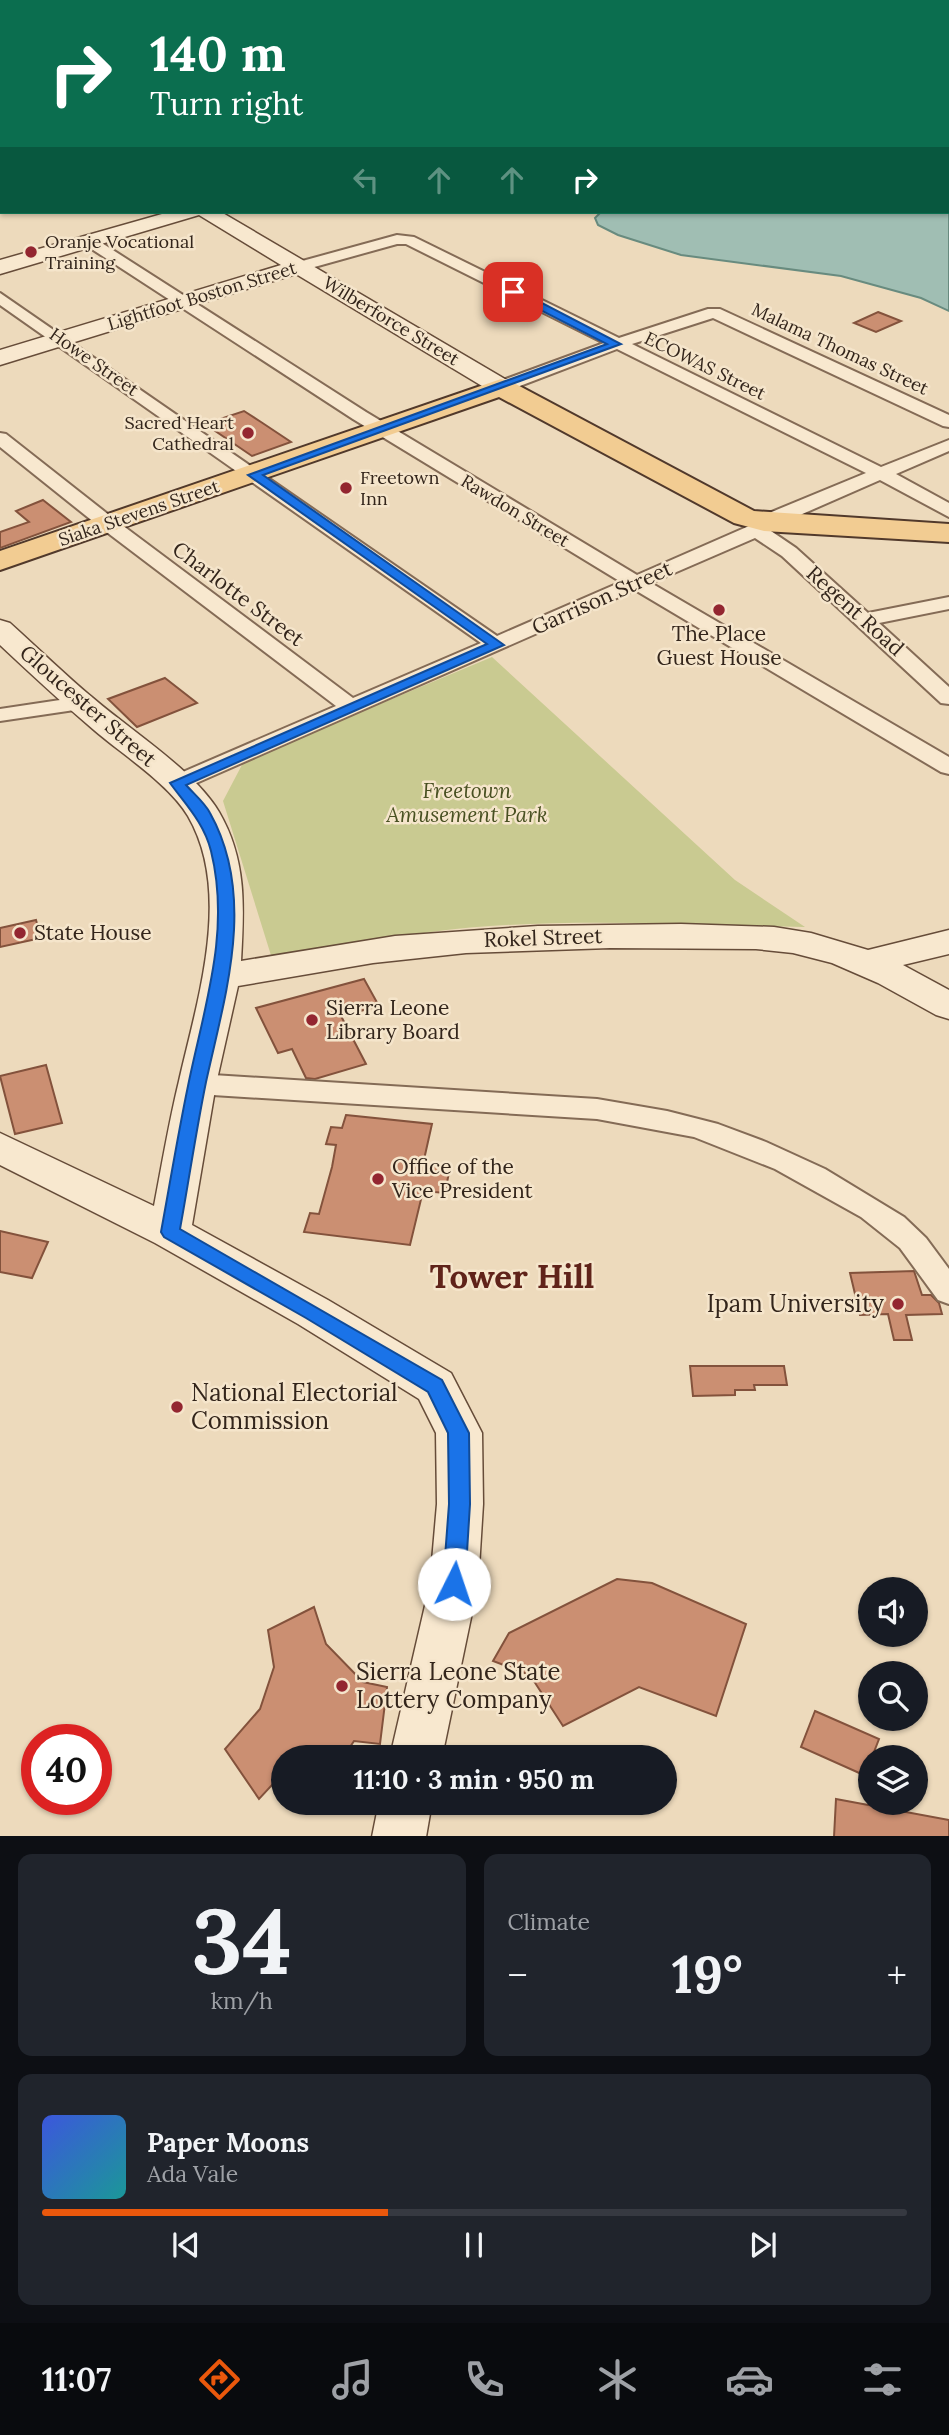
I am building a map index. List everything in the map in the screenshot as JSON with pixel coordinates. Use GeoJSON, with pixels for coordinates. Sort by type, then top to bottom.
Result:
{"type":"FeatureCollection","features":[{"type":"Feature","properties":{"kind":"main road"},"geometry":{"type":"LineString","coordinates":[[0,267],[184,214]]}},
{"type":"Feature","properties":{"kind":"main road","name":"Wilberforce Street"},"geometry":{"type":"LineString","coordinates":[[210,214],[500,387],[760,526],[809,523],[949,533]]}},
{"type":"Feature","properties":{"kind":"main road","name":"Lightfoot Boston Street"},"geometry":{"type":"LineString","coordinates":[[0,358],[300,266]]}},
{"type":"Feature","properties":{"kind":"main road","name":"Siaka Stevens Street"},"geometry":{"type":"LineString","coordinates":[[0,561],[254,475],[500,387]]}},
{"type":"Feature","properties":{"kind":"main road","name":"Gloucester Street"},"geometry":{"type":"LineString","coordinates":[[0,629],[80,703],[177,783],[203,813],[218,849],[227,898],[222,977],[197,1084],[170,1232]]}},
{"type":"Feature","properties":{"kind":"main road","name":"Rokel Street"},"geometry":{"type":"LineString","coordinates":[[222,977],[392,948],[482,940],[572,936],[786,940],[828,949],[864,963],[949,1006]]}},
{"type":"Feature","properties":{"kind":"main road"},"geometry":{"type":"LineString","coordinates":[[864,963],[949,942]]}},
{"type":"Feature","properties":{"kind":"main road"},"geometry":{"type":"LineString","coordinates":[[0,1148],[170,1232],[313,1312],[435,1386],[458,1433],[460,1504],[454,1584],[419,1745]]}},
{"type":"Feature","properties":{"kind":"main road"},"geometry":{"type":"LineString","coordinates":[[399,1836],[403,1815]]}},
{"type":"Feature","properties":{"kind":"street","name":"Lightfoot Boston Street"},"geometry":{"type":"LineString","coordinates":[[300,266],[405,239]]}},
{"type":"Feature","properties":{"kind":"street","name":"ECOWAS Street"},"geometry":{"type":"LineString","coordinates":[[405,239],[880,473],[949,511]]}},
{"type":"Feature","properties":{"kind":"street","name":"Rawdon Street"},"geometry":{"type":"LineString","coordinates":[[89,241],[378,429],[949,766]]}},
{"type":"Feature","properties":{"kind":"street","name":"Howe Street"},"geometry":{"type":"LineString","coordinates":[[0,298],[497,645]]}},
{"type":"Feature","properties":{"kind":"street","name":"Siaka Stevens Street"},"geometry":{"type":"LineString","coordinates":[[500,387],[616,344],[714,312]]}},
{"type":"Feature","properties":{"kind":"street","name":"Malama Thomas Street"},"geometry":{"type":"LineString","coordinates":[[714,312],[949,422]]}},
{"type":"Feature","properties":{"kind":"street","name":"Charlotte Street"},"geometry":{"type":"LineString","coordinates":[[0,438],[107,523],[351,707]]}},
{"type":"Feature","properties":{"kind":"street","name":"Garrison Street"},"geometry":{"type":"LineString","coordinates":[[177,783],[949,445]]}},
{"type":"Feature","properties":{"kind":"street","name":"Regent Road"},"geometry":{"type":"LineString","coordinates":[[760,526],[949,698]]}},
{"type":"Feature","properties":{"kind":"street"},"geometry":{"type":"LineString","coordinates":[[866,620],[949,603]]}},
{"type":"Feature","properties":{"kind":"street"},"geometry":{"type":"LineString","coordinates":[[0,715],[80,703]]}},
{"type":"Feature","properties":{"kind":"street"},"geometry":{"type":"LineString","coordinates":[[197,1084],[597,1109],[662,1119],[710,1132],[769,1156],[881,1215],[910,1240],[949,1292]]}},
{"type":"Feature","properties":{"kind":"green space","name":"Freetown Amusement Park"},"geometry":{"type":"Polygon","coordinates":[[[492,657],[735,880],[805,927],[571,923],[477,927],[391,938],[274,965],[223,801],[244,761],[492,657]]]}},
{"type":"Feature","properties":{"kind":"water"},"geometry":{"type":"Polygon","coordinates":[[[599,214],[949,214],[949,311],[921,298],[841,276],[681,255],[618,235],[598,225],[595,218],[599,214]]]}},
{"type":"Feature","properties":{"kind":"building"},"geometry":{"type":"Polygon","coordinates":[[[878,312],[901,321],[876,332],[854,323],[878,312]]]}},
{"type":"Feature","properties":{"kind":"building","name":"Sacred Heart Cathedral"},"geometry":{"type":"Polygon","coordinates":[[[244,411],[291,442],[252,456],[205,424],[244,411]]]}},
{"type":"Feature","properties":{"kind":"building"},"geometry":{"type":"Polygon","coordinates":[[[43,500],[71,522],[0,548],[0,532],[29,522],[16,511],[43,500]]]}},
{"type":"Feature","properties":{"kind":"building"},"geometry":{"type":"Polygon","coordinates":[[[165,678],[197,703],[137,727],[108,699],[165,678]]]}},
{"type":"Feature","properties":{"kind":"building","name":"State House"},"geometry":{"type":"Polygon","coordinates":[[[36,920],[41,938],[0,947],[0,928],[36,920]]]}},
{"type":"Feature","properties":{"kind":"building","name":"Sierra Leone Library Board"},"geometry":{"type":"Polygon","coordinates":[[[364,979],[379,1006],[341,1016],[366,1064],[315,1079],[306,1078],[292,1049],[278,1053],[256,1008],[364,979]]]}},
{"type":"Feature","properties":{"kind":"building"},"geometry":{"type":"Polygon","coordinates":[[[46,1065],[62,1123],[15,1134],[0,1076],[46,1065]]]}},
{"type":"Feature","properties":{"kind":"building"},"geometry":{"type":"Polygon","coordinates":[[[346,1115],[432,1124],[423,1164],[450,1167],[445,1193],[423,1191],[410,1245],[304,1232],[310,1213],[319,1214],[332,1167],[336,1145],[326,1144],[331,1127],[342,1128],[346,1115]]]}},
{"type":"Feature","properties":{"kind":"building"},"geometry":{"type":"Polygon","coordinates":[[[0,1231],[48,1242],[32,1278],[0,1272],[0,1231]]]}},
{"type":"Feature","properties":{"kind":"building","name":"Ipam University"},"geometry":{"type":"Polygon","coordinates":[[[914,1271],[922,1295],[931,1295],[939,1303],[942,1314],[906,1315],[912,1340],[894,1340],[888,1314],[860,1315],[850,1273],[914,1271]]]}},
{"type":"Feature","properties":{"kind":"building"},"geometry":{"type":"Polygon","coordinates":[[[690,1366],[784,1366],[787,1385],[754,1385],[755,1390],[735,1390],[735,1395],[693,1396],[690,1366]]]}},
{"type":"Feature","properties":{"kind":"building"},"geometry":{"type":"Polygon","coordinates":[[[617,1579],[652,1583],[746,1624],[716,1716],[639,1687],[563,1726],[530,1675],[493,1661],[509,1633],[617,1579]]]}},
{"type":"Feature","properties":{"kind":"building"},"geometry":{"type":"Polygon","coordinates":[[[314,1607],[326,1644],[363,1682],[387,1687],[380,1744],[354,1741],[351,1745],[271,1745],[271,1786],[259,1799],[225,1749],[260,1709],[274,1667],[268,1630],[314,1607]]]}},
{"type":"Feature","properties":{"kind":"building"},"geometry":{"type":"Polygon","coordinates":[[[815,1711],[879,1739],[877,1745],[858,1745],[858,1772],[801,1747],[815,1711]]]}},
{"type":"Feature","properties":{"kind":"building"},"geometry":{"type":"Polygon","coordinates":[[[836,1799],[858,1803],[858,1815],[922,1815],[949,1820],[949,1836],[834,1836],[836,1799]]]}},
{"type":"Feature","properties":{"kind":"place","name":"Oranje Vocational Training"},"geometry":{"type":"Point","coordinates":[31,252]}},
{"type":"Feature","properties":{"kind":"place","name":"Sacred Heart Cathedral"},"geometry":{"type":"Point","coordinates":[248,433]}},
{"type":"Feature","properties":{"kind":"place","name":"Freetown Inn"},"geometry":{"type":"Point","coordinates":[346,488]}},
{"type":"Feature","properties":{"kind":"place","name":"The Place Guest House"},"geometry":{"type":"Point","coordinates":[719,610]}},
{"type":"Feature","properties":{"kind":"place","name":"State House"},"geometry":{"type":"Point","coordinates":[20,933]}},
{"type":"Feature","properties":{"kind":"place","name":"Sierra Leone Library Board"},"geometry":{"type":"Point","coordinates":[312,1020]}},
{"type":"Feature","properties":{"kind":"place","name":"Office of the Vice President"},"geometry":{"type":"Point","coordinates":[378,1179]}},
{"type":"Feature","properties":{"kind":"place","name":"Ipam University"},"geometry":{"type":"Point","coordinates":[898,1304]}},
{"type":"Feature","properties":{"kind":"place","name":"National Electorial Commission"},"geometry":{"type":"Point","coordinates":[177,1407]}},
{"type":"Feature","properties":{"kind":"place","name":"Sierra Leone State Lottery Company"},"geometry":{"type":"Point","coordinates":[342,1686]}},
{"type":"Feature","properties":{"kind":"district","name":"Tower Hill"},"geometry":{"type":"Point","coordinates":[512,1276]}},
{"type":"Feature","properties":{"kind":"route"},"geometry":{"type":"LineString","coordinates":[[454,1584],[460,1504],[458,1433],[435,1386],[313,1312],[170,1232],[197,1084],[222,977],[227,898],[218,849],[203,813],[177,783],[497,645],[254,475],[616,344],[513,292]]}}]}
